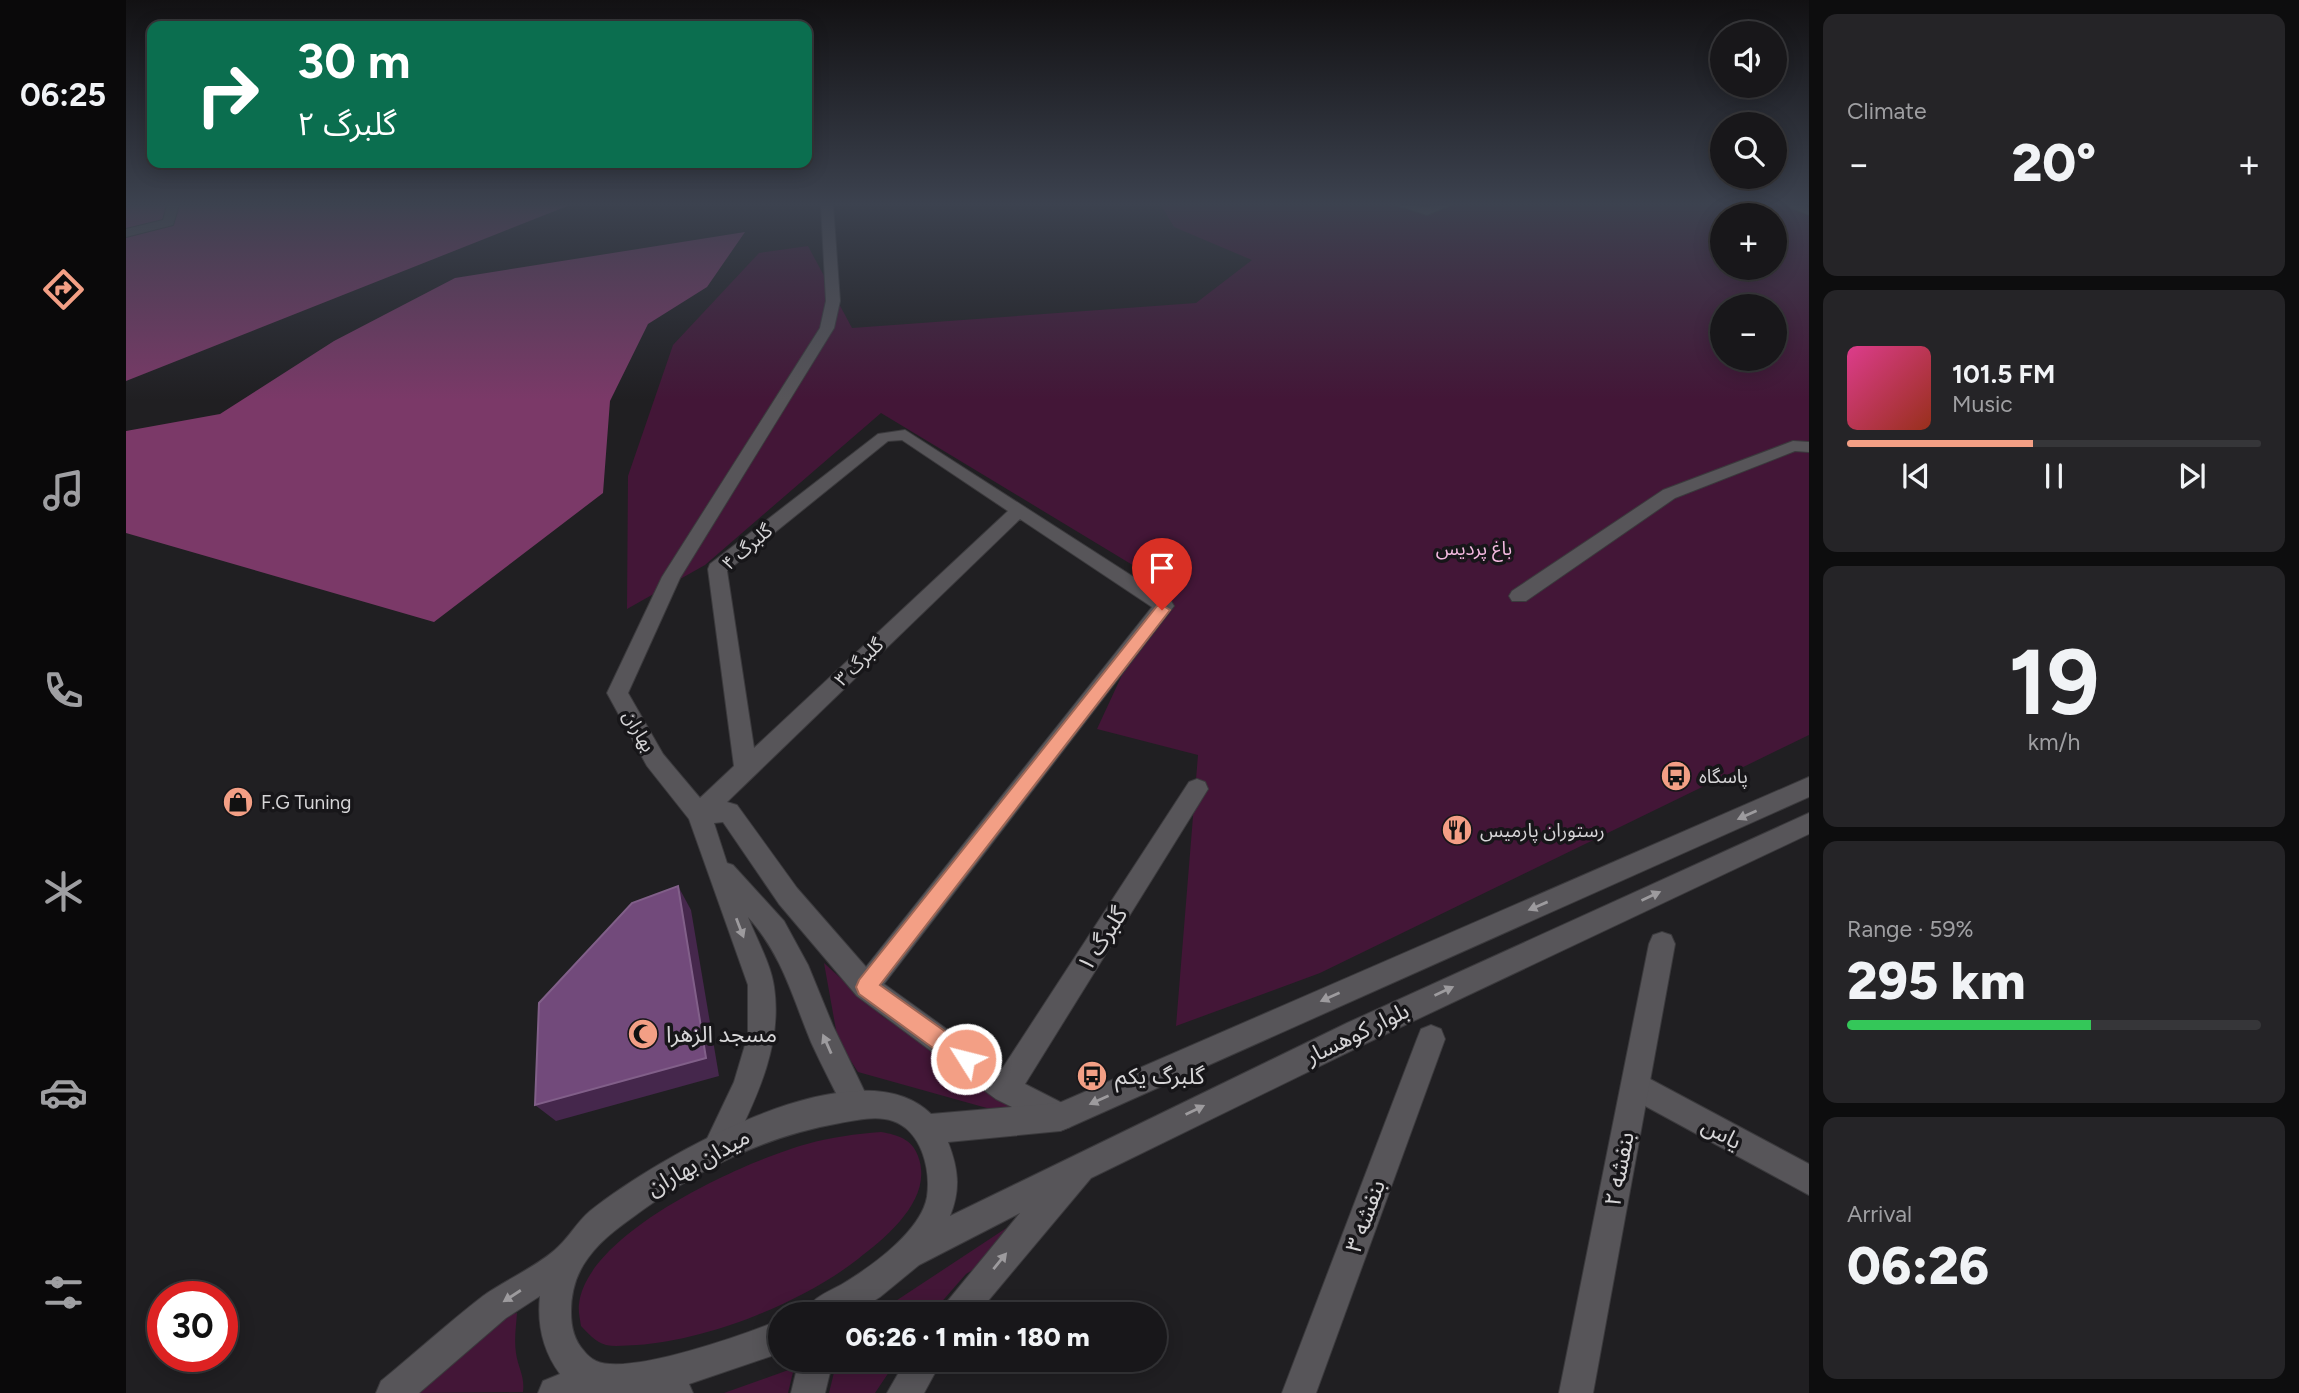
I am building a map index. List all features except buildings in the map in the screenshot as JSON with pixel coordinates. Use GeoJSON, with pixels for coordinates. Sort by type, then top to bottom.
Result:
{"type":"FeatureCollection","features":[{"type":"Feature","properties":{"kind":"street","name":"بهاران"},"geometry":{"type":"LineString","coordinates":[[699,814],[655,760],[617,693],[671,577],[827,328],[833,300],[830,270]]}},
{"type":"Feature","properties":{"kind":"street","name":"گلبرگ ۴"},"geometry":{"type":"LineString","coordinates":[[746,769],[717,569],[884,437],[905,435],[1019,510]]}},
{"type":"Feature","properties":{"kind":"street"},"geometry":{"type":"LineString","coordinates":[[1519,596],[1669,494],[1793,446],[1809,447]]}},
{"type":"Feature","properties":{"kind":"street","name":"گلبرگ ۳"},"geometry":{"type":"LineString","coordinates":[[699,814],[1019,510]]}},
{"type":"Feature","properties":{"kind":"street"},"geometry":{"type":"LineString","coordinates":[[866,987],[1164,606],[1019,510]]}},
{"type":"Feature","properties":{"kind":"street","name":"بلوار کوهسار"},"geometry":{"type":"LineString","coordinates":[[927,1129],[1060,1117],[1809,787]]}},
{"type":"Feature","properties":{"kind":"street","name":"گلبرگ ۱"},"geometry":{"type":"LineString","coordinates":[[1006,1089],[1197,789]]}},
{"type":"Feature","properties":{"kind":"street"},"geometry":{"type":"LineString","coordinates":[[719,1145],[747,1086],[762,1035],[761,985],[699,814],[729,813],[788,896],[866,987],[1006,1089],[1060,1117]]}},
{"type":"Feature","properties":{"kind":"street","name":"بلوار کوهسار"},"geometry":{"type":"LineString","coordinates":[[909,1254],[1089,1161],[1444,991],[1809,822]]}},
{"type":"Feature","properties":{"kind":"street"},"geometry":{"type":"LineString","coordinates":[[715,864],[775,929],[799,974],[822,1034],[857,1105]]}},
{"type":"Feature","properties":{"kind":"street","name":"بنفشه ۲"},"geometry":{"type":"LineString","coordinates":[[1576,1393],[1662,944]]}},
{"type":"Feature","properties":{"kind":"street","name":"بنفشه ۳"},"geometry":{"type":"LineString","coordinates":[[1299,1393],[1431,1039]]}},
{"type":"Feature","properties":{"kind":"street","name":"یاس"},"geometry":{"type":"LineString","coordinates":[[1635,1085],[1809,1180]]}},
{"type":"Feature","properties":{"kind":"street","name":"میدان بهاران"},"geometry":{"type":"LineString","coordinates":[[597,1380],[575,1367],[560,1346],[555,1318],[558,1288],[569,1258],[585,1236],[605,1219],[661,1177],[719,1145],[811,1113],[857,1105],[895,1107],[927,1129]]}},
{"type":"Feature","properties":{"kind":"street"},"geometry":{"type":"LineString","coordinates":[[844,1302],[909,1254],[933,1226],[944,1192],[941,1157],[927,1129]]}},
{"type":"Feature","properties":{"kind":"street"},"geometry":{"type":"LineString","coordinates":[[967,1302],[1013,1244],[1089,1161]]}},
{"type":"Feature","properties":{"kind":"street"},"geometry":{"type":"LineString","coordinates":[[393,1393],[495,1307],[569,1258]]}},
{"type":"Feature","properties":{"kind":"street"},"geometry":{"type":"LineString","coordinates":[[555,1393],[597,1380],[635,1378],[705,1363],[768,1340]]}},
{"type":"Feature","properties":{"kind":"street"},"geometry":{"type":"LineString","coordinates":[[808,1393],[813,1372]]}},
{"type":"Feature","properties":{"kind":"street"},"geometry":{"type":"LineString","coordinates":[[904,1393],[917,1372]]}},
{"type":"Feature","properties":{"kind":"street"},"geometry":{"type":"LineString","coordinates":[[635,1378],[673,1389],[676,1393]]}},
{"type":"Feature","properties":{"kind":"green space","name":"باغ پردیس"},"geometry":{"type":"Polygon","coordinates":[[[743,270],[821,270],[852,328],[1196,303],[1239,270],[1710,270],[1710,280],[1787,280],[1787,270],[1809,270],[1809,735],[1320,973],[1176,1026],[1198,755],[1097,729],[1164,584],[881,413],[705,565],[627,609],[628,476],[673,345],[743,270]]]}},
{"type":"Feature","properties":{"kind":"green space"},"geometry":{"type":"Polygon","coordinates":[[[824,963],[882,1016],[1022,1110],[994,1110],[858,1072],[838,1041],[824,963]]]}},
{"type":"Feature","properties":{"kind":"green space"},"geometry":{"type":"Polygon","coordinates":[[[881,1132],[899,1136],[908,1142],[918,1156],[920,1187],[905,1215],[894,1227],[870,1250],[835,1275],[786,1302],[768,1302],[768,1310],[753,1317],[694,1336],[665,1342],[606,1345],[595,1340],[581,1326],[579,1304],[589,1277],[609,1251],[638,1226],[673,1203],[746,1166],[807,1144],[881,1132]]]}},
{"type":"Feature","properties":{"kind":"green space"},"geometry":{"type":"Polygon","coordinates":[[[1017,1221],[982,1264],[966,1274],[942,1302],[894,1302],[1017,1221]]]}},
{"type":"Feature","properties":{"kind":"green space"},"geometry":{"type":"Polygon","coordinates":[[[517,1313],[515,1348],[523,1392],[410,1393],[505,1315],[517,1313]]]}},
{"type":"Feature","properties":{"kind":"green space"},"geometry":{"type":"Polygon","coordinates":[[[783,1372],[793,1372],[788,1393],[724,1393],[783,1372]]]}},
{"type":"Feature","properties":{"kind":"green space"},"geometry":{"type":"Polygon","coordinates":[[[834,1372],[889,1372],[875,1393],[829,1393],[834,1372]]]}},
{"type":"Feature","properties":{"kind":"shaded area"},"geometry":{"type":"Polygon","coordinates":[[[126,270],[406,270],[126,381],[126,270]]]}},
{"type":"Feature","properties":{"kind":"shaded area"},"geometry":{"type":"Polygon","coordinates":[[[505,270],[719,270],[707,287],[648,324],[610,401],[603,493],[434,622],[126,533],[126,431],[220,414],[334,341],[455,278],[505,270]]]}},
{"type":"Feature","properties":{"kind":"place","name":"پاسگاه"},"geometry":{"type":"Point","coordinates":[1676,776]}},
{"type":"Feature","properties":{"kind":"place","name":"F.G Tuning"},"geometry":{"type":"Point","coordinates":[238,802]}},
{"type":"Feature","properties":{"kind":"place","name":"رستوران پارمیس"},"geometry":{"type":"Point","coordinates":[1457,830]}},
{"type":"Feature","properties":{"kind":"place","name":"مسجد الزهرا"},"geometry":{"type":"Point","coordinates":[643,1034]}},
{"type":"Feature","properties":{"kind":"place","name":"گلبرگ یکم"},"geometry":{"type":"Point","coordinates":[1092,1076]}},
{"type":"Feature","properties":{"kind":"route"},"geometry":{"type":"LineString","coordinates":[[966,1059],[866,987],[1162,610]]}}]}
